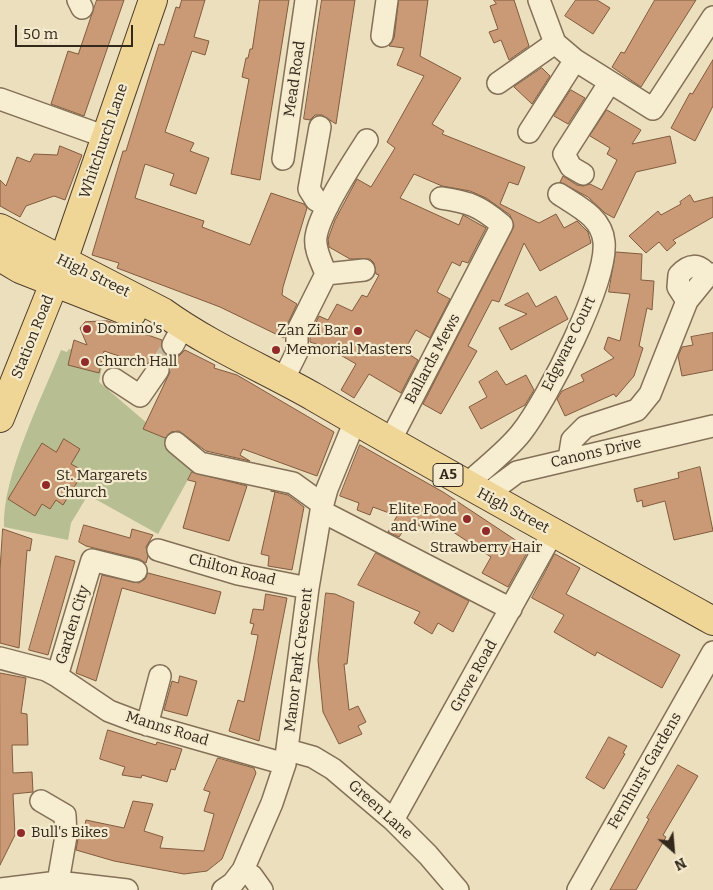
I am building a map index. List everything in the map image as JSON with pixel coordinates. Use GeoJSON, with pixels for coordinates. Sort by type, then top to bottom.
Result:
{"type":"FeatureCollection","features":[{"type":"Feature","properties":{"kind":"main road","name":"Whitchurch Lane"},"geometry":{"type":"LineString","coordinates":[[59,272],[153,0]]}},
{"type":"Feature","properties":{"kind":"main road","name":"High Street"},"geometry":{"type":"LineString","coordinates":[[0,228],[59,272],[159,324],[178,336],[283,380],[390,442],[713,621]]}},
{"type":"Feature","properties":{"kind":"main road","name":"High Street"},"geometry":{"type":"LineString","coordinates":[[0,257],[20,269],[59,272]]}},
{"type":"Feature","properties":{"kind":"main road","name":"Station Road"},"geometry":{"type":"LineString","coordinates":[[0,418],[59,272]]}},
{"type":"Feature","properties":{"kind":"street","name":"Mead Road"},"geometry":{"type":"LineString","coordinates":[[283,159],[306,0]]}},
{"type":"Feature","properties":{"kind":"street"},"geometry":{"type":"LineString","coordinates":[[382,36],[387,0]]}},
{"type":"Feature","properties":{"kind":"street"},"geometry":{"type":"LineString","coordinates":[[539,0],[555,43],[575,60],[653,109],[713,17]]}},
{"type":"Feature","properties":{"kind":"street"},"geometry":{"type":"LineString","coordinates":[[498,82],[555,43]]}},
{"type":"Feature","properties":{"kind":"street"},"geometry":{"type":"LineString","coordinates":[[528,133],[575,60]]}},
{"type":"Feature","properties":{"kind":"street"},"geometry":{"type":"LineString","coordinates":[[583,174],[571,167],[564,154],[610,82]]}},
{"type":"Feature","properties":{"kind":"street"},"geometry":{"type":"LineString","coordinates":[[0,99],[106,137]]}},
{"type":"Feature","properties":{"kind":"street"},"geometry":{"type":"LineString","coordinates":[[320,127],[309,189],[316,200],[328,206]]}},
{"type":"Feature","properties":{"kind":"street"},"geometry":{"type":"LineString","coordinates":[[283,380],[297,352],[298,332],[326,274],[316,247],[316,236],[328,206],[366,140]]}},
{"type":"Feature","properties":{"kind":"street","name":"Edgware Court"},"geometry":{"type":"LineString","coordinates":[[476,490],[521,433],[556,378],[598,283],[604,241],[594,217],[559,194]]}},
{"type":"Feature","properties":{"kind":"street","name":"Ballards Mews"},"geometry":{"type":"LineString","coordinates":[[390,442],[477,277],[502,225],[484,209],[466,202],[441,198]]}},
{"type":"Feature","properties":{"kind":"street"},"geometry":{"type":"LineString","coordinates":[[326,274],[364,270]]}},
{"type":"Feature","properties":{"kind":"street"},"geometry":{"type":"LineString","coordinates":[[569,459],[572,440],[585,427],[637,410],[650,394],[687,301],[710,275]]}},
{"type":"Feature","properties":{"kind":"street"},"geometry":{"type":"LineString","coordinates":[[114,379],[140,396],[158,370]]}},
{"type":"Feature","properties":{"kind":"street","name":"Manor Park Crescent"},"geometry":{"type":"LineString","coordinates":[[223,890],[233,883],[243,870],[272,803],[286,757],[308,588],[322,507],[355,421]]}},
{"type":"Feature","properties":{"kind":"street","name":"Canons Drive"},"geometry":{"type":"LineString","coordinates":[[476,490],[517,472],[713,426]]}},
{"type":"Feature","properties":{"kind":"street"},"geometry":{"type":"LineString","coordinates":[[176,443],[200,463],[293,483],[322,507],[512,609]]}},
{"type":"Feature","properties":{"kind":"street","name":"Grove Road"},"geometry":{"type":"LineString","coordinates":[[393,820],[512,609],[553,532]]}},
{"type":"Feature","properties":{"kind":"street","name":"Chilton Road"},"geometry":{"type":"LineString","coordinates":[[158,550],[238,574],[308,588]]}},
{"type":"Feature","properties":{"kind":"street","name":"Garden City"},"geometry":{"type":"LineString","coordinates":[[0,658],[46,670],[57,676],[92,560],[136,572]]}},
{"type":"Feature","properties":{"kind":"street","name":"Fernhurst Gardens"},"geometry":{"type":"LineString","coordinates":[[578,890],[713,652]]}},
{"type":"Feature","properties":{"kind":"street","name":"Manns Road"},"geometry":{"type":"LineString","coordinates":[[57,676],[109,711],[148,725],[286,757]]}},
{"type":"Feature","properties":{"kind":"street"},"geometry":{"type":"LineString","coordinates":[[148,725],[160,676]]}},
{"type":"Feature","properties":{"kind":"street","name":"Green Lane"},"geometry":{"type":"LineString","coordinates":[[286,757],[313,758],[333,769],[393,820],[428,854],[458,890]]}},
{"type":"Feature","properties":{"kind":"street"},"geometry":{"type":"LineString","coordinates":[[41,801],[65,815],[66,836],[58,882]]}},
{"type":"Feature","properties":{"kind":"street"},"geometry":{"type":"LineString","coordinates":[[243,870],[252,876],[262,890]]}},
{"type":"Feature","properties":{"kind":"street"},"geometry":{"type":"LineString","coordinates":[[0,889],[58,882],[96,888],[127,890]]}},
{"type":"Feature","properties":{"kind":"green space"},"geometry":{"type":"Polygon","coordinates":[[[69,349],[104,357],[99,382],[196,465],[158,534],[88,495],[71,523],[68,540],[4,527],[9,485],[16,461],[61,350],[67,352],[69,349]]]}},
{"type":"Feature","properties":{"kind":"building"},"geometry":{"type":"Polygon","coordinates":[[[97,0],[124,0],[84,116],[51,104],[68,51],[78,54],[97,0]]]}},
{"type":"Feature","properties":{"kind":"building"},"geometry":{"type":"Polygon","coordinates":[[[182,0],[205,0],[194,37],[209,41],[205,55],[192,51],[165,132],[194,143],[190,151],[209,158],[196,194],[170,185],[174,174],[145,164],[135,198],[204,221],[202,227],[250,245],[271,193],[304,204],[307,208],[283,287],[282,295],[297,304],[286,327],[284,338],[220,307],[117,268],[119,263],[92,255],[123,151],[126,151],[159,44],[164,45],[176,7],[179,8],[182,0]]]}},
{"type":"Feature","properties":{"kind":"building"},"geometry":{"type":"Polygon","coordinates":[[[260,0],[289,0],[260,180],[231,174],[249,79],[242,77],[246,58],[248,58],[250,49],[252,49],[260,0]]]}},
{"type":"Feature","properties":{"kind":"building"},"geometry":{"type":"Polygon","coordinates":[[[322,0],[355,0],[336,124],[322,115],[315,115],[310,120],[304,119],[322,0]]]}},
{"type":"Feature","properties":{"kind":"building"},"geometry":{"type":"Polygon","coordinates":[[[399,0],[428,0],[420,56],[461,78],[432,124],[444,131],[442,134],[525,167],[518,185],[509,182],[500,204],[539,223],[556,214],[564,228],[577,221],[588,232],[591,243],[540,271],[524,243],[499,302],[492,300],[468,346],[477,351],[441,414],[423,404],[514,226],[510,215],[486,198],[470,191],[442,186],[414,174],[400,198],[459,225],[463,215],[486,228],[468,263],[462,261],[460,266],[452,262],[437,292],[450,299],[430,338],[416,330],[404,351],[418,360],[401,393],[369,374],[354,398],[341,390],[356,364],[330,349],[310,342],[310,335],[319,316],[328,320],[337,304],[352,311],[362,295],[367,297],[379,275],[376,274],[374,263],[370,259],[350,259],[329,247],[328,239],[335,220],[357,179],[371,187],[395,148],[387,142],[424,76],[397,65],[404,48],[389,46],[394,38],[399,0]]]}},
{"type":"Feature","properties":{"kind":"building"},"geometry":{"type":"Polygon","coordinates":[[[494,0],[514,0],[529,46],[509,60],[501,40],[494,43],[489,32],[498,29],[490,6],[496,4],[494,0]]]}},
{"type":"Feature","properties":{"kind":"building"},"geometry":{"type":"Polygon","coordinates":[[[576,0],[597,0],[610,8],[593,34],[565,16],[576,0]]]}},
{"type":"Feature","properties":{"kind":"building"},"geometry":{"type":"Polygon","coordinates":[[[655,0],[696,0],[641,87],[612,67],[621,52],[624,53],[655,0]]]}},
{"type":"Feature","properties":{"kind":"building"},"geometry":{"type":"Polygon","coordinates":[[[713,60],[713,106],[695,141],[671,128],[690,93],[692,94],[713,60]]]}},
{"type":"Feature","properties":{"kind":"building"},"geometry":{"type":"Polygon","coordinates":[[[542,68],[550,76],[532,104],[514,87],[542,68]]]}},
{"type":"Feature","properties":{"kind":"building"},"geometry":{"type":"Polygon","coordinates":[[[571,90],[585,98],[568,124],[554,116],[571,90]]]}},
{"type":"Feature","properties":{"kind":"building"},"geometry":{"type":"Polygon","coordinates":[[[607,110],[641,130],[632,144],[670,136],[676,163],[636,172],[614,218],[605,213],[588,197],[560,182],[563,176],[577,185],[590,184],[602,190],[617,160],[607,154],[610,148],[590,136],[607,110]]]}},
{"type":"Feature","properties":{"kind":"building"},"geometry":{"type":"Polygon","coordinates":[[[60,146],[82,155],[65,200],[54,196],[26,206],[20,217],[0,206],[0,180],[6,186],[17,157],[30,162],[34,154],[57,155],[60,146]]]}},
{"type":"Feature","properties":{"kind":"building"},"geometry":{"type":"Polygon","coordinates":[[[690,195],[694,202],[713,197],[713,217],[673,240],[676,243],[667,251],[659,242],[646,253],[629,236],[658,211],[661,215],[681,204],[680,202],[690,195]]]}},
{"type":"Feature","properties":{"kind":"building"},"geometry":{"type":"Polygon","coordinates":[[[616,252],[642,254],[641,280],[654,281],[652,310],[647,308],[639,346],[643,348],[634,376],[616,397],[614,394],[565,416],[557,399],[562,391],[584,381],[581,375],[614,358],[604,349],[608,337],[620,341],[630,294],[609,292],[616,252]]]}},
{"type":"Feature","properties":{"kind":"building"},"geometry":{"type":"Polygon","coordinates":[[[528,293],[536,307],[556,296],[568,319],[511,350],[499,328],[527,314],[505,305],[528,293]]]}},
{"type":"Feature","properties":{"kind":"building"},"geometry":{"type":"Polygon","coordinates":[[[108,321],[162,340],[162,351],[168,356],[179,356],[185,350],[215,365],[214,368],[237,375],[334,432],[317,476],[243,449],[240,455],[250,461],[206,451],[179,431],[171,432],[165,438],[143,429],[170,372],[165,360],[153,359],[146,365],[104,351],[99,373],[68,365],[74,340],[87,345],[80,328],[85,322],[108,321]]]}},
{"type":"Feature","properties":{"kind":"building"},"geometry":{"type":"Polygon","coordinates":[[[713,333],[713,370],[682,376],[678,356],[682,347],[693,345],[691,337],[713,333]]]}},
{"type":"Feature","properties":{"kind":"building"},"geometry":{"type":"Polygon","coordinates":[[[497,371],[506,385],[526,375],[534,390],[525,405],[481,429],[469,407],[487,397],[479,382],[497,371]]]}},
{"type":"Feature","properties":{"kind":"building","name":"St. Margarets Church"},"geometry":{"type":"Polygon","coordinates":[[[64,439],[80,449],[71,464],[84,471],[63,505],[56,500],[50,509],[42,504],[35,516],[8,499],[42,443],[56,452],[64,439]]]}},
{"type":"Feature","properties":{"kind":"building"},"geometry":{"type":"Polygon","coordinates":[[[360,445],[443,492],[529,549],[508,587],[482,573],[491,557],[438,522],[433,533],[410,521],[399,537],[388,532],[397,516],[373,507],[370,515],[357,510],[359,503],[340,496],[360,445]]]}},
{"type":"Feature","properties":{"kind":"building"},"geometry":{"type":"Polygon","coordinates":[[[700,467],[713,531],[674,540],[665,501],[643,507],[642,500],[637,502],[634,489],[679,478],[678,473],[700,467]]]}},
{"type":"Feature","properties":{"kind":"building"},"geometry":{"type":"Polygon","coordinates":[[[192,472],[247,486],[229,541],[183,528],[196,482],[188,480],[192,472]]]}},
{"type":"Feature","properties":{"kind":"building"},"geometry":{"type":"Polygon","coordinates":[[[271,491],[288,495],[304,507],[292,570],[268,566],[269,556],[261,554],[275,492],[271,491]]]}},
{"type":"Feature","properties":{"kind":"building"},"geometry":{"type":"Polygon","coordinates":[[[84,525],[130,538],[132,529],[153,535],[146,547],[148,556],[146,563],[139,559],[86,546],[79,542],[84,525]]]}},
{"type":"Feature","properties":{"kind":"building"},"geometry":{"type":"Polygon","coordinates":[[[3,529],[32,539],[30,551],[27,550],[19,648],[0,643],[0,570],[3,529]]]}},
{"type":"Feature","properties":{"kind":"building"},"geometry":{"type":"Polygon","coordinates":[[[376,553],[469,601],[453,632],[438,623],[432,634],[414,623],[420,612],[358,585],[376,553]]]}},
{"type":"Feature","properties":{"kind":"building"},"geometry":{"type":"Polygon","coordinates":[[[555,554],[580,568],[566,594],[680,655],[662,688],[597,652],[595,656],[554,632],[564,615],[532,598],[555,554]]]}},
{"type":"Feature","properties":{"kind":"building"},"geometry":{"type":"Polygon","coordinates":[[[56,556],[75,561],[48,655],[29,650],[56,556]]]}},
{"type":"Feature","properties":{"kind":"building"},"geometry":{"type":"Polygon","coordinates":[[[148,573],[221,592],[215,614],[122,588],[96,681],[76,673],[102,575],[139,583],[145,579],[148,573]]]}},
{"type":"Feature","properties":{"kind":"building"},"geometry":{"type":"Polygon","coordinates":[[[326,593],[335,594],[354,602],[347,664],[344,664],[349,710],[358,706],[366,722],[358,726],[362,734],[339,744],[323,712],[318,660],[326,593]]]}},
{"type":"Feature","properties":{"kind":"building"},"geometry":{"type":"Polygon","coordinates":[[[266,594],[287,598],[259,741],[229,731],[238,700],[244,702],[254,656],[258,635],[251,634],[254,624],[250,623],[253,609],[263,610],[266,594]]]}},
{"type":"Feature","properties":{"kind":"building"},"geometry":{"type":"Polygon","coordinates":[[[0,673],[26,678],[21,713],[27,714],[28,745],[12,745],[13,773],[32,772],[33,792],[13,794],[15,835],[0,865],[0,673]]]}},
{"type":"Feature","properties":{"kind":"building"},"geometry":{"type":"Polygon","coordinates":[[[180,676],[197,681],[187,716],[164,710],[172,681],[178,683],[180,676]]]}},
{"type":"Feature","properties":{"kind":"building"},"geometry":{"type":"Polygon","coordinates":[[[108,730],[156,745],[157,742],[182,749],[175,770],[171,769],[167,782],[142,775],[141,778],[122,775],[125,767],[100,759],[108,730]]]}},
{"type":"Feature","properties":{"kind":"building"},"geometry":{"type":"Polygon","coordinates":[[[609,737],[627,746],[623,753],[625,754],[604,789],[586,778],[609,737]]]}},
{"type":"Feature","properties":{"kind":"building"},"geometry":{"type":"Polygon","coordinates":[[[218,758],[254,768],[256,773],[222,859],[207,871],[184,874],[114,861],[76,850],[79,833],[83,834],[86,820],[124,828],[133,801],[153,804],[144,831],[163,837],[160,848],[204,851],[214,814],[204,811],[210,792],[204,790],[218,758]]]}},
{"type":"Feature","properties":{"kind":"building"},"geometry":{"type":"Polygon","coordinates":[[[678,765],[698,776],[663,835],[666,837],[636,890],[610,890],[649,819],[647,818],[678,765]]]}},
{"type":"Feature","properties":{"kind":"tunnel"},"geometry":{"type":"LineString","coordinates":[[158,370],[173,345]]}},
{"type":"Feature","properties":{"kind":"place","name":"Domino's"},"geometry":{"type":"Point","coordinates":[87,329]}},
{"type":"Feature","properties":{"kind":"place","name":"Zan Zi Bar"},"geometry":{"type":"Point","coordinates":[358,331]}},
{"type":"Feature","properties":{"kind":"place","name":"Memorial Masters"},"geometry":{"type":"Point","coordinates":[276,350]}},
{"type":"Feature","properties":{"kind":"place","name":"Church Hall"},"geometry":{"type":"Point","coordinates":[85,362]}},
{"type":"Feature","properties":{"kind":"place","name":"St. Margarets Church"},"geometry":{"type":"Point","coordinates":[46,485]}},
{"type":"Feature","properties":{"kind":"place","name":"Elite Food and Wine"},"geometry":{"type":"Point","coordinates":[467,519]}},
{"type":"Feature","properties":{"kind":"place","name":"Strawberry Hair"},"geometry":{"type":"Point","coordinates":[486,531]}},
{"type":"Feature","properties":{"kind":"place","name":"Bull's Bikes"},"geometry":{"type":"Point","coordinates":[21,833]}}]}
